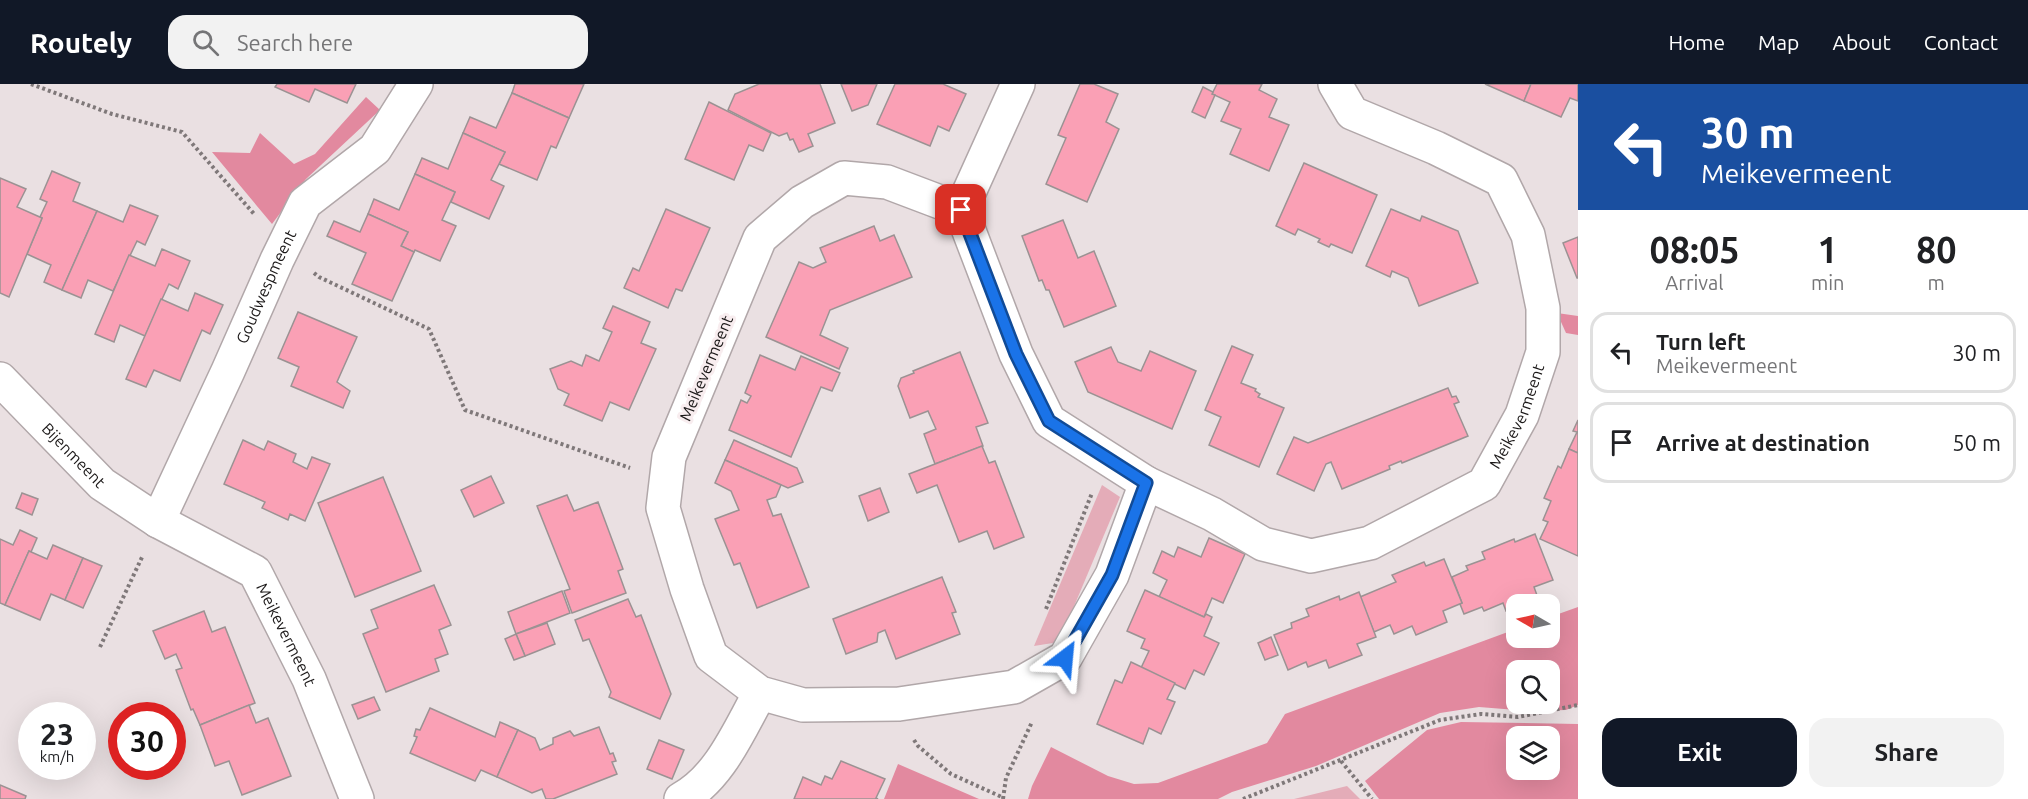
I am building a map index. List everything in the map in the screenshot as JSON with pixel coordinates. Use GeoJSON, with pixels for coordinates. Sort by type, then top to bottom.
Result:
{"type":"FeatureCollection","features":[{"type":"Feature","properties":{"kind":"street","name":"Goudwespmeent"},"geometry":{"type":"LineString","coordinates":[[158,521],[305,203],[375,149],[416,84]]}},
{"type":"Feature","properties":{"kind":"street"},"geometry":{"type":"LineString","coordinates":[[961,210],[1018,84]]}},
{"type":"Feature","properties":{"kind":"street","name":"Meikevermeent"},"geometry":{"type":"LineString","coordinates":[[1146,483],[1112,575],[1065,658],[1014,687],[899,704],[803,705],[760,693],[711,656],[687,589],[663,507],[669,457],[760,238],[802,202],[844,178],[887,182],[961,210],[1016,354],[1049,421],[1146,483],[1212,514],[1263,544],[1311,556],[1370,543],[1484,484],[1522,414],[1543,352],[1542,308],[1528,235],[1501,180],[1436,148],[1352,113],[1335,84]]}},
{"type":"Feature","properties":{"kind":"street","name":"Bijenmeent"},"geometry":{"type":"LineString","coordinates":[[0,379],[102,484],[158,521]]}},
{"type":"Feature","properties":{"kind":"street","name":"Meikevermeent"},"geometry":{"type":"LineString","coordinates":[[158,521],[255,572],[309,679],[357,799]]}},
{"type":"Feature","properties":{"kind":"street"},"geometry":{"type":"LineString","coordinates":[[681,799],[693,793],[718,766],[760,693]]}},
{"type":"Feature","properties":{"kind":"path"},"geometry":{"type":"LineString","coordinates":[[31,84],[112,114],[182,132],[283,247],[319,277],[429,329],[465,410],[666,481]]}},
{"type":"Feature","properties":{"kind":"path"},"geometry":{"type":"LineString","coordinates":[[1045,611],[1106,458]]}},
{"type":"Feature","properties":{"kind":"path"},"geometry":{"type":"LineString","coordinates":[[100,647],[158,521]]}},
{"type":"Feature","properties":{"kind":"path"},"geometry":{"type":"LineString","coordinates":[[899,704],[902,722],[918,746],[951,774],[1004,799],[1006,778],[1033,719],[1014,687]]}},
{"type":"Feature","properties":{"kind":"path"},"geometry":{"type":"LineString","coordinates":[[1243,799],[1440,720],[1481,714],[1518,717],[1578,705]]}},
{"type":"Feature","properties":{"kind":"path"},"geometry":{"type":"LineString","coordinates":[[1341,761],[1372,799]]}},
{"type":"Feature","properties":{"kind":"shaded area"},"geometry":{"type":"Polygon","coordinates":[[[366,97],[380,110],[306,179],[272,224],[212,152],[250,153],[260,133],[294,164],[315,154],[366,97]]]}},
{"type":"Feature","properties":{"kind":"shaded area"},"geometry":{"type":"Polygon","coordinates":[[[1557,313],[1578,316],[1578,335],[1566,333],[1557,313]]]}},
{"type":"Feature","properties":{"kind":"shaded area"},"geometry":{"type":"Polygon","coordinates":[[[1102,485],[1120,497],[1059,642],[1034,646],[1102,485]]]}},
{"type":"Feature","properties":{"kind":"shaded area"},"geometry":{"type":"Polygon","coordinates":[[[1578,607],[1578,705],[1566,710],[1560,710],[1560,660],[1506,660],[1506,709],[1479,707],[1440,713],[1316,766],[1232,792],[1218,799],[1028,799],[1051,747],[1108,776],[1134,784],[1158,783],[1267,743],[1285,714],[1506,633],[1506,648],[1560,648],[1560,613],[1578,607]]]}},
{"type":"Feature","properties":{"kind":"shaded area"},"geometry":{"type":"Polygon","coordinates":[[[1461,722],[1578,724],[1578,799],[1379,799],[1365,781],[1427,730],[1461,722]]]}},
{"type":"Feature","properties":{"kind":"shaded area"},"geometry":{"type":"Polygon","coordinates":[[[898,764],[979,799],[884,799],[898,764]]]}},
{"type":"Feature","properties":{"kind":"shaded area"},"geometry":{"type":"Polygon","coordinates":[[[1347,786],[1360,799],[1294,799],[1347,786]]]}},
{"type":"Feature","properties":{"kind":"building"},"geometry":{"type":"Polygon","coordinates":[[[277,84],[356,84],[347,103],[315,89],[309,102],[275,87],[277,84]]]}},
{"type":"Feature","properties":{"kind":"building"},"geometry":{"type":"Polygon","coordinates":[[[515,84],[584,84],[569,118],[512,93],[515,84]]]}},
{"type":"Feature","properties":{"kind":"building"},"geometry":{"type":"Polygon","coordinates":[[[759,84],[820,84],[835,123],[808,134],[813,146],[799,152],[793,139],[790,140],[787,133],[779,136],[728,110],[735,94],[759,84]]]}},
{"type":"Feature","properties":{"kind":"building"},"geometry":{"type":"Polygon","coordinates":[[[841,84],[877,84],[868,105],[852,111],[841,84]]]}},
{"type":"Feature","properties":{"kind":"building"},"geometry":{"type":"Polygon","coordinates":[[[895,84],[943,84],[966,94],[949,131],[938,126],[930,146],[877,124],[895,84]]]}},
{"type":"Feature","properties":{"kind":"building"},"geometry":{"type":"Polygon","coordinates":[[[1080,84],[1094,84],[1118,94],[1106,122],[1119,129],[1087,202],[1046,184],[1066,138],[1058,135],[1080,84]]]}},
{"type":"Feature","properties":{"kind":"building"},"geometry":{"type":"Polygon","coordinates":[[[1217,84],[1262,84],[1259,90],[1277,99],[1269,117],[1289,125],[1269,171],[1230,154],[1241,129],[1221,121],[1230,102],[1212,94],[1217,84]]]}},
{"type":"Feature","properties":{"kind":"building"},"geometry":{"type":"Polygon","coordinates":[[[1485,84],[1531,84],[1524,101],[1485,84]]]}},
{"type":"Feature","properties":{"kind":"building"},"geometry":{"type":"Polygon","coordinates":[[[1531,84],[1578,84],[1578,101],[1570,98],[1561,117],[1524,101],[1531,84]]]}},
{"type":"Feature","properties":{"kind":"building"},"geometry":{"type":"Polygon","coordinates":[[[1203,87],[1215,95],[1205,118],[1192,112],[1203,87]]]}},
{"type":"Feature","properties":{"kind":"building"},"geometry":{"type":"Polygon","coordinates":[[[512,93],[569,118],[556,148],[551,146],[537,180],[499,164],[505,152],[463,133],[470,117],[496,128],[512,93]]]}},
{"type":"Feature","properties":{"kind":"building"},"geometry":{"type":"Polygon","coordinates":[[[709,102],[771,133],[763,151],[749,145],[734,180],[685,159],[709,102]]]}},
{"type":"Feature","properties":{"kind":"building"},"geometry":{"type":"Polygon","coordinates":[[[463,133],[505,152],[491,180],[504,186],[489,219],[451,202],[455,192],[415,174],[422,158],[448,169],[463,133]]]}},
{"type":"Feature","properties":{"kind":"building"},"geometry":{"type":"Polygon","coordinates":[[[1304,163],[1377,195],[1352,253],[1331,244],[1329,247],[1318,242],[1320,239],[1298,229],[1295,235],[1276,226],[1304,163]]]}},
{"type":"Feature","properties":{"kind":"building"},"geometry":{"type":"Polygon","coordinates":[[[52,171],[80,183],[73,201],[97,211],[62,290],[44,282],[51,265],[27,254],[47,202],[40,199],[52,171]]]}},
{"type":"Feature","properties":{"kind":"building"},"geometry":{"type":"Polygon","coordinates":[[[415,174],[455,192],[442,220],[456,226],[440,261],[401,246],[408,232],[368,214],[374,199],[399,210],[415,174]]]}},
{"type":"Feature","properties":{"kind":"building"},"geometry":{"type":"Polygon","coordinates":[[[0,178],[26,189],[17,207],[42,218],[9,297],[0,293],[0,178]]]}},
{"type":"Feature","properties":{"kind":"building"},"geometry":{"type":"Polygon","coordinates":[[[130,205],[158,216],[145,245],[137,241],[113,291],[88,280],[81,298],[62,290],[97,211],[123,222],[130,205]]]}},
{"type":"Feature","properties":{"kind":"building"},"geometry":{"type":"Polygon","coordinates":[[[666,209],[710,228],[682,291],[676,289],[668,308],[624,288],[633,268],[639,271],[666,209]]]}},
{"type":"Feature","properties":{"kind":"building"},"geometry":{"type":"Polygon","coordinates":[[[1391,209],[1420,221],[1422,216],[1458,231],[1478,283],[1419,306],[1408,278],[1392,271],[1390,277],[1366,266],[1391,209]]]}},
{"type":"Feature","properties":{"kind":"building"},"geometry":{"type":"Polygon","coordinates":[[[368,214],[408,232],[401,246],[414,252],[392,301],[352,284],[366,253],[327,236],[334,221],[360,232],[368,214]]]}},
{"type":"Feature","properties":{"kind":"building"},"geometry":{"type":"Polygon","coordinates":[[[1063,220],[1078,258],[1094,251],[1116,306],[1064,327],[1049,290],[1046,290],[1042,280],[1039,281],[1022,236],[1063,220]]]}},
{"type":"Feature","properties":{"kind":"building"},"geometry":{"type":"Polygon","coordinates":[[[874,226],[880,241],[894,235],[912,277],[830,310],[820,335],[848,348],[839,369],[766,337],[799,262],[813,268],[826,262],[820,248],[874,226]]]}},
{"type":"Feature","properties":{"kind":"building"},"geometry":{"type":"Polygon","coordinates":[[[1578,237],[1578,278],[1577,278],[1563,243],[1578,237]]]}},
{"type":"Feature","properties":{"kind":"building"},"geometry":{"type":"Polygon","coordinates":[[[162,249],[190,261],[178,289],[169,284],[145,336],[120,325],[114,342],[95,334],[129,255],[155,266],[162,249]]]}},
{"type":"Feature","properties":{"kind":"building"},"geometry":{"type":"Polygon","coordinates":[[[195,293],[223,305],[210,334],[202,330],[180,381],[154,370],[146,387],[126,379],[161,299],[188,311],[195,293]]]}},
{"type":"Feature","properties":{"kind":"building"},"geometry":{"type":"Polygon","coordinates":[[[613,306],[650,322],[641,343],[656,349],[629,410],[610,402],[602,421],[564,405],[569,394],[558,389],[550,369],[571,361],[582,366],[586,355],[599,361],[612,332],[603,328],[613,306]]]}},
{"type":"Feature","properties":{"kind":"building"},"geometry":{"type":"Polygon","coordinates":[[[298,312],[357,337],[337,382],[350,391],[343,408],[291,386],[299,367],[278,358],[298,312]]]}},
{"type":"Feature","properties":{"kind":"building"},"geometry":{"type":"Polygon","coordinates":[[[1232,346],[1253,355],[1241,383],[1256,389],[1255,391],[1260,394],[1258,397],[1284,408],[1259,467],[1209,445],[1221,417],[1205,410],[1232,346]]]}},
{"type":"Feature","properties":{"kind":"building"},"geometry":{"type":"Polygon","coordinates":[[[1111,347],[1118,362],[1141,371],[1150,351],[1196,371],[1172,429],[1088,392],[1075,362],[1111,347]]]}},
{"type":"Feature","properties":{"kind":"building"},"geometry":{"type":"Polygon","coordinates":[[[960,352],[988,423],[976,427],[983,446],[935,464],[924,434],[936,429],[928,411],[910,418],[898,386],[901,378],[914,373],[913,371],[960,352]]]}},
{"type":"Feature","properties":{"kind":"building"},"geometry":{"type":"Polygon","coordinates":[[[760,355],[795,370],[801,356],[840,373],[832,391],[821,387],[791,457],[729,430],[741,400],[747,403],[751,396],[745,393],[760,355]]]}},
{"type":"Feature","properties":{"kind":"building"},"geometry":{"type":"Polygon","coordinates":[[[1448,388],[1452,397],[1456,396],[1459,402],[1454,404],[1468,436],[1402,463],[1401,461],[1389,466],[1390,469],[1342,489],[1331,462],[1326,464],[1314,491],[1277,474],[1294,437],[1308,443],[1448,388]]]}},
{"type":"Feature","properties":{"kind":"building"},"geometry":{"type":"Polygon","coordinates":[[[1578,420],[1578,453],[1569,449],[1577,432],[1573,431],[1578,420]]]}},
{"type":"Feature","properties":{"kind":"building"},"geometry":{"type":"Polygon","coordinates":[[[243,440],[264,450],[268,441],[296,454],[293,462],[307,469],[312,457],[330,464],[305,521],[290,514],[288,520],[262,508],[265,502],[224,484],[243,440]]]}},
{"type":"Feature","properties":{"kind":"building"},"geometry":{"type":"Polygon","coordinates":[[[734,440],[797,468],[803,482],[788,488],[725,460],[734,440]]]}},
{"type":"Feature","properties":{"kind":"building"},"geometry":{"type":"Polygon","coordinates":[[[982,446],[989,463],[995,461],[1024,537],[994,549],[987,531],[959,542],[937,485],[917,493],[909,474],[982,446]]]}},
{"type":"Feature","properties":{"kind":"building"},"geometry":{"type":"Polygon","coordinates":[[[1569,449],[1578,453],[1578,556],[1540,539],[1548,522],[1543,520],[1551,501],[1544,498],[1558,466],[1561,468],[1569,449]]]}},
{"type":"Feature","properties":{"kind":"building"},"geometry":{"type":"Polygon","coordinates":[[[725,460],[781,485],[776,497],[767,500],[773,516],[781,514],[809,587],[757,608],[740,563],[734,565],[715,519],[739,510],[731,491],[715,483],[725,460]]]}},
{"type":"Feature","properties":{"kind":"building"},"geometry":{"type":"Polygon","coordinates":[[[491,476],[504,503],[474,517],[461,490],[491,476]]]}},
{"type":"Feature","properties":{"kind":"building"},"geometry":{"type":"Polygon","coordinates":[[[383,477],[421,571],[355,597],[318,503],[383,477]]]}},
{"type":"Feature","properties":{"kind":"building"},"geometry":{"type":"Polygon","coordinates":[[[880,488],[889,512],[868,521],[859,496],[880,488]]]}},
{"type":"Feature","properties":{"kind":"building"},"geometry":{"type":"Polygon","coordinates":[[[22,493],[38,499],[32,515],[16,508],[22,493]]]}},
{"type":"Feature","properties":{"kind":"building"},"geometry":{"type":"Polygon","coordinates":[[[567,495],[574,511],[598,502],[623,569],[618,571],[626,593],[572,613],[564,591],[570,589],[537,506],[567,495]]]}},
{"type":"Feature","properties":{"kind":"building"},"geometry":{"type":"Polygon","coordinates":[[[20,530],[37,538],[5,605],[0,603],[0,539],[13,545],[20,530]]]}},
{"type":"Feature","properties":{"kind":"building"},"geometry":{"type":"Polygon","coordinates":[[[1535,534],[1553,580],[1534,587],[1537,594],[1506,594],[1506,611],[1503,603],[1484,611],[1482,607],[1464,614],[1452,577],[1468,570],[1466,566],[1485,559],[1482,552],[1514,539],[1515,542],[1535,534]]]}},
{"type":"Feature","properties":{"kind":"building"},"geometry":{"type":"Polygon","coordinates":[[[1209,538],[1245,554],[1223,603],[1212,598],[1204,617],[1159,597],[1167,580],[1153,573],[1162,551],[1174,557],[1178,547],[1201,557],[1209,538]]]}},
{"type":"Feature","properties":{"kind":"building"},"geometry":{"type":"Polygon","coordinates":[[[53,545],[83,558],[65,600],[51,594],[40,620],[5,605],[29,551],[47,559],[53,545]]]}},
{"type":"Feature","properties":{"kind":"building"},"geometry":{"type":"Polygon","coordinates":[[[83,558],[102,566],[83,608],[65,600],[83,558]]]}},
{"type":"Feature","properties":{"kind":"building"},"geometry":{"type":"Polygon","coordinates":[[[1444,559],[1462,603],[1443,611],[1447,622],[1416,635],[1412,626],[1394,634],[1390,625],[1374,632],[1360,597],[1396,582],[1392,575],[1424,562],[1426,566],[1444,559]]]}},
{"type":"Feature","properties":{"kind":"building"},"geometry":{"type":"Polygon","coordinates":[[[942,577],[956,612],[952,613],[960,634],[896,659],[885,630],[878,633],[877,642],[846,654],[833,619],[942,577]]]}},
{"type":"Feature","properties":{"kind":"building"},"geometry":{"type":"Polygon","coordinates":[[[434,585],[451,625],[439,630],[448,654],[435,659],[439,671],[386,692],[363,634],[378,628],[371,610],[434,585]]]}},
{"type":"Feature","properties":{"kind":"building"},"geometry":{"type":"Polygon","coordinates":[[[1145,590],[1204,617],[1206,614],[1212,617],[1204,636],[1219,643],[1204,675],[1194,670],[1185,689],[1141,668],[1149,651],[1141,648],[1145,639],[1127,631],[1145,590]]]}},
{"type":"Feature","properties":{"kind":"building"},"geometry":{"type":"Polygon","coordinates":[[[562,591],[570,613],[516,634],[508,612],[562,591]]]}},
{"type":"Feature","properties":{"kind":"building"},"geometry":{"type":"Polygon","coordinates":[[[1359,592],[1376,637],[1357,644],[1362,655],[1329,668],[1326,660],[1308,667],[1306,662],[1288,670],[1274,635],[1292,628],[1291,623],[1309,616],[1306,609],[1339,596],[1340,600],[1359,592]]]}},
{"type":"Feature","properties":{"kind":"building"},"geometry":{"type":"Polygon","coordinates":[[[628,599],[636,617],[641,615],[671,694],[660,719],[609,697],[611,692],[589,639],[583,641],[575,620],[628,599]]]}},
{"type":"Feature","properties":{"kind":"building"},"geometry":{"type":"Polygon","coordinates":[[[204,611],[212,632],[225,627],[255,703],[200,725],[193,709],[191,710],[176,670],[182,668],[176,654],[165,659],[153,631],[204,611]]]}},
{"type":"Feature","properties":{"kind":"building"},"geometry":{"type":"Polygon","coordinates":[[[547,623],[555,644],[525,656],[516,634],[547,623]]]}},
{"type":"Feature","properties":{"kind":"building"},"geometry":{"type":"Polygon","coordinates":[[[516,634],[525,656],[514,660],[505,639],[516,634]]]}},
{"type":"Feature","properties":{"kind":"building"},"geometry":{"type":"Polygon","coordinates":[[[1271,637],[1278,655],[1265,660],[1258,643],[1271,637]]]}},
{"type":"Feature","properties":{"kind":"building"},"geometry":{"type":"Polygon","coordinates":[[[1131,662],[1175,683],[1167,699],[1175,702],[1161,734],[1149,728],[1143,744],[1097,724],[1115,680],[1122,683],[1131,662]]]}},
{"type":"Feature","properties":{"kind":"building"},"geometry":{"type":"Polygon","coordinates":[[[374,697],[380,710],[358,719],[352,705],[374,697]]]}},
{"type":"Feature","properties":{"kind":"building"},"geometry":{"type":"Polygon","coordinates":[[[249,705],[256,723],[268,718],[291,776],[242,795],[229,761],[215,766],[200,725],[249,705]]]}},
{"type":"Feature","properties":{"kind":"building"},"geometry":{"type":"Polygon","coordinates":[[[430,708],[495,737],[500,722],[518,730],[497,777],[481,770],[475,781],[410,753],[417,737],[414,736],[416,729],[420,730],[430,708]]]}},
{"type":"Feature","properties":{"kind":"building"},"geometry":{"type":"Polygon","coordinates":[[[599,727],[610,754],[613,753],[616,761],[612,762],[617,774],[553,799],[546,799],[542,789],[532,793],[497,777],[518,730],[535,738],[540,750],[553,744],[553,738],[570,731],[574,736],[599,727]]]}},
{"type":"Feature","properties":{"kind":"building"},"geometry":{"type":"Polygon","coordinates":[[[659,740],[684,750],[672,779],[647,769],[659,740]]]}},
{"type":"Feature","properties":{"kind":"building"},"geometry":{"type":"Polygon","coordinates":[[[841,761],[885,779],[876,798],[878,799],[794,799],[803,777],[821,785],[825,776],[832,779],[841,761]]]}},
{"type":"Feature","properties":{"kind":"building"},"geometry":{"type":"Polygon","coordinates":[[[0,785],[26,796],[25,799],[0,799],[0,785]]]}},
{"type":"Feature","properties":{"kind":"route"},"geometry":{"type":"LineString","coordinates":[[961,210],[1016,354],[1049,421],[1146,483],[1112,575],[1065,658]]}}]}
